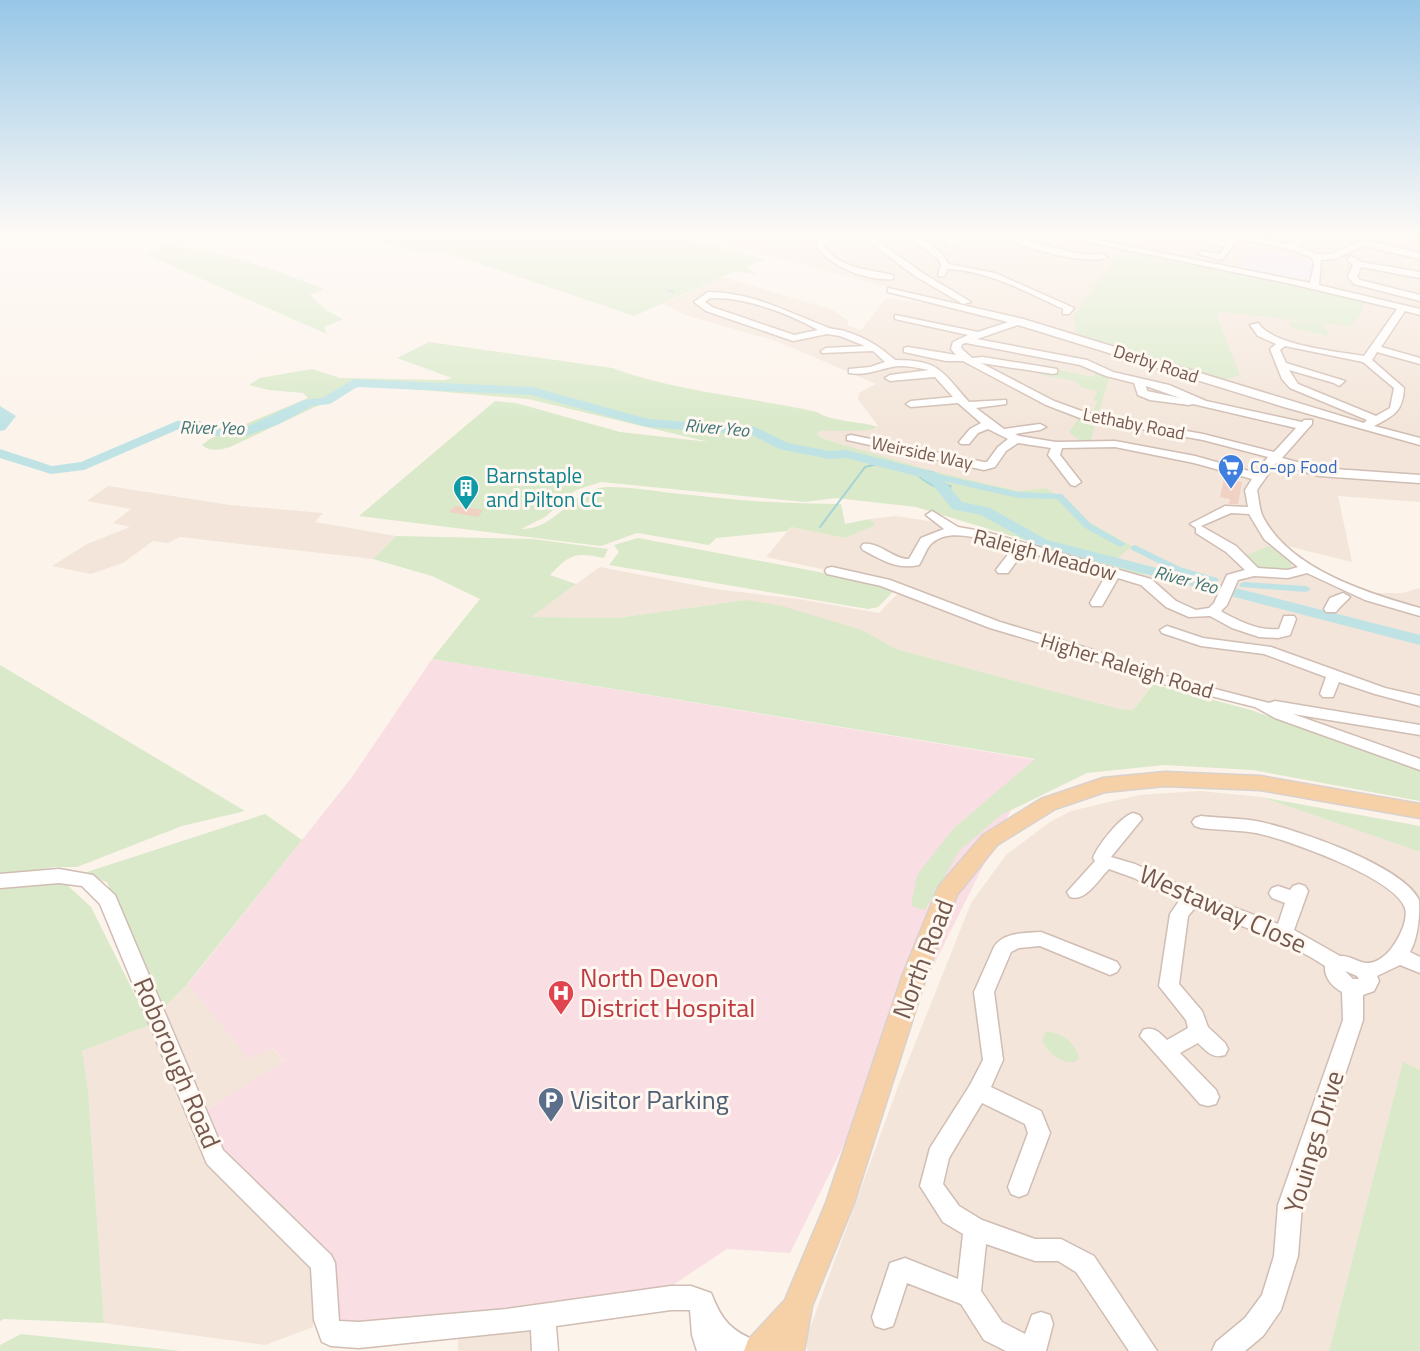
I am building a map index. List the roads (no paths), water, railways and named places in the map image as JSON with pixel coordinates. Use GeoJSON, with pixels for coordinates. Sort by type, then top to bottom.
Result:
{"type":"FeatureCollection","features":[{"type":"Feature","properties":{"kind":"main road","name":"North Road"},"geometry":{"type":"LineString","coordinates":[[789,1351],[797,1306],[840,1203],[915,974],[947,892],[990,840],[1020,819],[1048,804],[1103,785],[1165,779],[1260,783],[1420,812]]}},
{"type":"Feature","properties":{"kind":"main road","name":"North Road"},"geometry":{"type":"LineString","coordinates":[[758,1351],[797,1306]]}},
{"type":"Feature","properties":{"kind":"main road"},"geometry":{"type":"LineString","coordinates":[[758,1351],[766,1351]]}},
{"type":"Feature","properties":{"kind":"street"},"geometry":{"type":"LineString","coordinates":[[703,299],[699,302],[709,309],[793,338],[827,332],[842,333],[876,347],[892,363]]}},
{"type":"Feature","properties":{"kind":"street"},"geometry":{"type":"LineString","coordinates":[[738,299],[806,321],[827,332]]}},
{"type":"Feature","properties":{"kind":"street","name":"Derby Road"},"geometry":{"type":"LineString","coordinates":[[933,299],[1020,321],[1317,414],[1420,442]]}},
{"type":"Feature","properties":{"kind":"street"},"geometry":{"type":"LineString","coordinates":[[961,299],[990,313]]}},
{"type":"Feature","properties":{"kind":"street"},"geometry":{"type":"LineString","coordinates":[[1048,299],[1069,308],[1066,312]]}},
{"type":"Feature","properties":{"kind":"street"},"geometry":{"type":"LineString","coordinates":[[1369,299],[1420,312]]}},
{"type":"Feature","properties":{"kind":"street"},"geometry":{"type":"LineString","coordinates":[[1367,360],[1403,307]]}},
{"type":"Feature","properties":{"kind":"street"},"geometry":{"type":"LineString","coordinates":[[898,317],[979,335]]}},
{"type":"Feature","properties":{"kind":"street"},"geometry":{"type":"LineString","coordinates":[[967,360],[956,345],[964,340],[1020,321]]}},
{"type":"Feature","properties":{"kind":"street"},"geometry":{"type":"LineString","coordinates":[[1255,325],[1261,334],[1283,343],[1367,360],[1371,367],[1390,378],[1399,388],[1395,410],[1364,427]]}},
{"type":"Feature","properties":{"kind":"street"},"geometry":{"type":"LineString","coordinates":[[964,340],[1083,362],[1110,374],[1139,380],[1142,393],[1150,397],[1203,404],[1303,426]]}},
{"type":"Feature","properties":{"kind":"street"},"geometry":{"type":"LineString","coordinates":[[1283,343],[1275,348],[1287,379],[1296,387],[1376,420]]}},
{"type":"Feature","properties":{"kind":"street"},"geometry":{"type":"LineString","coordinates":[[826,351],[876,347]]}},
{"type":"Feature","properties":{"kind":"street"},"geometry":{"type":"LineString","coordinates":[[1376,349],[1420,361]]}},
{"type":"Feature","properties":{"kind":"street"},"geometry":{"type":"LineString","coordinates":[[908,350],[1053,371]]}},
{"type":"Feature","properties":{"kind":"street","name":"Lethaby Road"},"geometry":{"type":"LineString","coordinates":[[967,360],[1050,403],[1084,416],[1203,437],[1319,472],[1420,478]]}},
{"type":"Feature","properties":{"kind":"street"},"geometry":{"type":"LineString","coordinates":[[853,371],[871,370],[892,363],[921,364],[939,373],[964,403],[988,424],[1016,439],[1056,445],[1115,444],[1187,458],[1258,477]]}},
{"type":"Feature","properties":{"kind":"street"},"geometry":{"type":"LineString","coordinates":[[1281,365],[1340,381],[1339,383]]}},
{"type":"Feature","properties":{"kind":"street"},"geometry":{"type":"LineString","coordinates":[[890,378],[939,373]]}},
{"type":"Feature","properties":{"kind":"street"},"geometry":{"type":"LineString","coordinates":[[911,404],[1002,402]]}},
{"type":"Feature","properties":{"kind":"street"},"geometry":{"type":"LineString","coordinates":[[1317,414],[1303,426],[1258,477],[1251,490],[1253,511],[1258,523],[1277,545],[1347,593],[1403,615]]}},
{"type":"Feature","properties":{"kind":"street"},"geometry":{"type":"LineString","coordinates":[[965,442],[974,431],[988,424]]}},
{"type":"Feature","properties":{"kind":"street"},"geometry":{"type":"LineString","coordinates":[[1002,433],[1040,427]]}},
{"type":"Feature","properties":{"kind":"street","name":"Weirside Way"},"geometry":{"type":"LineString","coordinates":[[851,438],[984,466],[992,465],[1002,449],[1016,439]]}},
{"type":"Feature","properties":{"kind":"street"},"geometry":{"type":"LineString","coordinates":[[1056,445],[1057,452],[1054,455],[1075,482]]}},
{"type":"Feature","properties":{"kind":"street"},"geometry":{"type":"LineString","coordinates":[[1253,511],[1229,509],[1199,527],[1231,549],[1254,572]]}},
{"type":"Feature","properties":{"kind":"street","name":"Raleigh Meadow"},"geometry":{"type":"LineString","coordinates":[[932,515],[954,530],[1020,546],[1146,582],[1181,609],[1194,614],[1216,609]]}},
{"type":"Feature","properties":{"kind":"street"},"geometry":{"type":"LineString","coordinates":[[868,547],[898,564],[906,564],[914,562],[926,541],[954,530]]}},
{"type":"Feature","properties":{"kind":"street"},"geometry":{"type":"LineString","coordinates":[[1004,564],[1020,546]]}},
{"type":"Feature","properties":{"kind":"street"},"geometry":{"type":"LineString","coordinates":[[1310,568],[1288,574],[1254,572],[1232,578],[1216,609],[1222,619],[1334,674],[1400,698],[1420,701]]}},
{"type":"Feature","properties":{"kind":"street","name":"Higher Raleigh Road"},"geometry":{"type":"LineString","coordinates":[[831,571],[885,583],[995,625],[1083,651],[1160,679],[1260,704],[1281,715],[1420,765]]}},
{"type":"Feature","properties":{"kind":"street"},"geometry":{"type":"LineString","coordinates":[[1097,597],[1114,573]]}},
{"type":"Feature","properties":{"kind":"street"},"geometry":{"type":"LineString","coordinates":[[1331,609],[1335,601],[1347,593],[1420,612]]}},
{"type":"Feature","properties":{"kind":"street"},"geometry":{"type":"LineString","coordinates":[[1167,630],[1201,642],[1267,642],[1286,629],[1289,619]]}},
{"type":"Feature","properties":{"kind":"street"},"geometry":{"type":"LineString","coordinates":[[1328,694],[1334,674]]}},
{"type":"Feature","properties":{"kind":"street"},"geometry":{"type":"LineString","coordinates":[[1260,704],[1420,730]]}},
{"type":"Feature","properties":{"kind":"street"},"geometry":{"type":"LineString","coordinates":[[1076,892],[1105,862],[1102,858],[1107,845],[1124,832],[1132,819]]}},
{"type":"Feature","properties":{"kind":"street"},"geometry":{"type":"LineString","coordinates":[[1201,822],[1254,827],[1292,836],[1384,879],[1416,901],[1410,934],[1400,956],[1382,968],[1358,979]]}},
{"type":"Feature","properties":{"kind":"street","name":"Westaway Close"},"geometry":{"type":"LineString","coordinates":[[1105,862],[1144,873],[1191,899],[1284,932],[1317,949],[1337,964],[1334,968],[1336,976],[1358,979]]}},
{"type":"Feature","properties":{"kind":"street","name":"Roborough Road"},"geometry":{"type":"LineString","coordinates":[[0,881],[59,876],[87,880],[108,900],[215,1157],[323,1263],[326,1320],[331,1333],[359,1335],[543,1316],[671,1298],[691,1298],[702,1302],[704,1312],[720,1336],[734,1346],[750,1351]]}},
{"type":"Feature","properties":{"kind":"street"},"geometry":{"type":"LineString","coordinates":[[1278,892],[1298,896],[1284,932]]}},
{"type":"Feature","properties":{"kind":"street"},"geometry":{"type":"LineString","coordinates":[[1191,899],[1179,914],[1169,986],[1195,1017],[1199,1031],[1218,1049]]}},
{"type":"Feature","properties":{"kind":"street"},"geometry":{"type":"LineString","coordinates":[[1110,967],[1041,939],[1028,938],[1004,946],[984,992],[993,1060],[978,1091],[938,1155],[931,1186],[951,1214],[975,1229],[1035,1250],[1061,1250],[1085,1264],[1144,1351]]}},
{"type":"Feature","properties":{"kind":"street"},"geometry":{"type":"LineString","coordinates":[[1400,956],[1420,965]]}},
{"type":"Feature","properties":{"kind":"street","name":"Youings Drive"},"geometry":{"type":"LineString","coordinates":[[1226,1351],[1254,1327],[1272,1300],[1286,1256],[1290,1205],[1353,1020],[1358,979]]}},
{"type":"Feature","properties":{"kind":"street"},"geometry":{"type":"LineString","coordinates":[[1199,1031],[1189,1039],[1157,1043],[1208,1097]]}},
{"type":"Feature","properties":{"kind":"street"},"geometry":{"type":"LineString","coordinates":[[978,1091],[1033,1118],[1038,1126],[1038,1133],[1019,1187]]}},
{"type":"Feature","properties":{"kind":"street"},"geometry":{"type":"LineString","coordinates":[[975,1229],[969,1294],[993,1332],[1033,1351],[1041,1324]]}},
{"type":"Feature","properties":{"kind":"street"},"geometry":{"type":"LineString","coordinates":[[884,1317],[899,1271],[905,1270],[948,1289],[969,1294]]}},
{"type":"Feature","properties":{"kind":"street"},"geometry":{"type":"LineString","coordinates":[[704,1312],[705,1335],[710,1351]]}},
{"type":"Feature","properties":{"kind":"street"},"geometry":{"type":"LineString","coordinates":[[543,1316],[545,1351]]}},
{"type":"Feature","properties":{"kind":"water"},"geometry":{"type":"Polygon","coordinates":[[[910,468],[933,472],[940,478],[939,482],[951,486],[947,491],[940,490],[923,480],[910,468]]]}},
{"type":"Feature","properties":{"kind":"waterway","name":"River Yeo"},"geometry":{"type":"LineString","coordinates":[[0,453],[51,470],[84,466],[177,425],[197,424],[216,432],[246,432],[309,403],[325,401],[354,383],[532,391],[647,423],[755,431],[784,446],[829,455],[846,454],[933,476],[957,506],[985,511],[1042,543],[1420,640]]}},
{"type":"Feature","properties":{"kind":"waterway","name":"River Yeo"},"geometry":{"type":"LineString","coordinates":[[0,410],[9,416],[0,427]]}},
{"type":"Feature","properties":{"kind":"waterway"},"geometry":{"type":"LineString","coordinates":[[820,527],[865,467],[882,463]]}},
{"type":"Feature","properties":{"kind":"waterway"},"geometry":{"type":"LineString","coordinates":[[933,476],[1018,495],[1059,496],[1088,526],[1121,544]]}},
{"type":"Feature","properties":{"kind":"waterway"},"geometry":{"type":"LineString","coordinates":[[1135,548],[1177,569],[1214,580]]}},
{"type":"Feature","properties":{"kind":"waterway"},"geometry":{"type":"LineString","coordinates":[[1244,585],[1306,589]]}},
{"type":"Feature","properties":{"kind":"place","name":"Co-op Food"},"geometry":{"type":"Point","coordinates":[1231,490]}},
{"type":"Feature","properties":{"kind":"place","name":"Barnstaple and Pilton CC"},"geometry":{"type":"Point","coordinates":[466,511]}},
{"type":"Feature","properties":{"kind":"place","name":"North Devon District Hospital"},"geometry":{"type":"Point","coordinates":[561,1016]}},
{"type":"Feature","properties":{"kind":"place","name":"Visitor Parking"},"geometry":{"type":"Point","coordinates":[551,1123]}}]}
